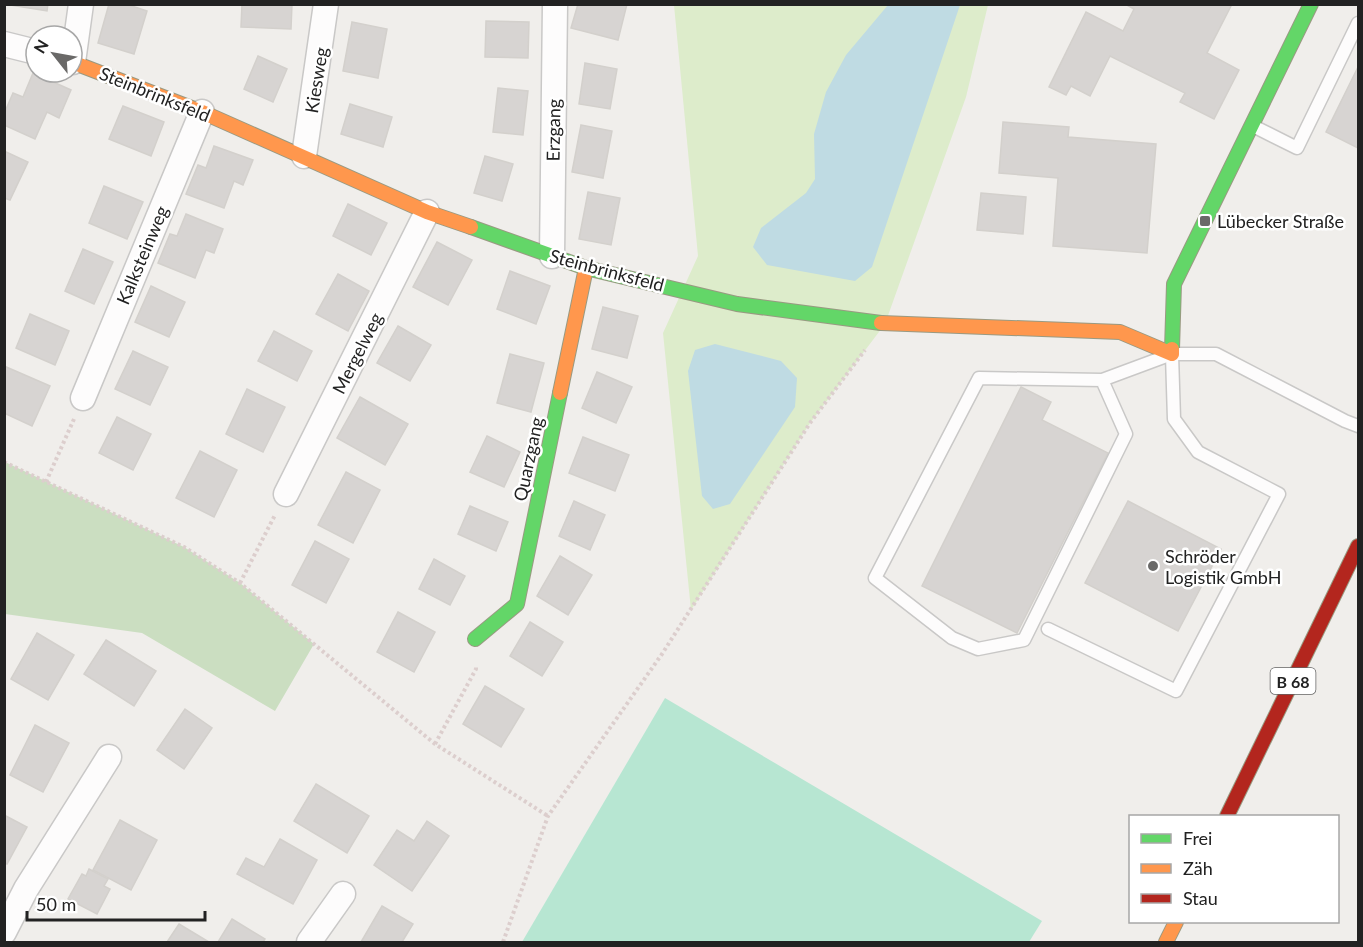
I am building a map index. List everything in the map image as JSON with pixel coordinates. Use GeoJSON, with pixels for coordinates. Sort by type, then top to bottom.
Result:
{"type":"FeatureCollection","features":[{"type":"Feature","properties":{"kind":"street"},"geometry":{"type":"LineString","coordinates":[[78,24],[81,4]]}},
{"type":"Feature","properties":{"kind":"street","name":"Kiesweg"},"geometry":{"type":"LineString","coordinates":[[304,156],[326,4]]}},
{"type":"Feature","properties":{"kind":"street","name":"Erzgang"},"geometry":{"type":"LineString","coordinates":[[552,256],[555,4]]}},
{"type":"Feature","properties":{"kind":"street"},"geometry":{"type":"LineString","coordinates":[[1172,354],[1174,284],[1311,4]]}},
{"type":"Feature","properties":{"kind":"street"},"geometry":{"type":"LineString","coordinates":[[6,49],[24,51]]}},
{"type":"Feature","properties":{"kind":"street","name":"Steinbrinksfeld"},"geometry":{"type":"LineString","coordinates":[[84,67],[202,112],[427,212],[586,268],[737,304],[885,324],[1120,332],[1172,354]]}},
{"type":"Feature","properties":{"kind":"street","name":"Kalksteinweg"},"geometry":{"type":"LineString","coordinates":[[83,398],[202,112]]}},
{"type":"Feature","properties":{"kind":"street","name":"Mergelweg"},"geometry":{"type":"LineString","coordinates":[[286,494],[427,212]]}},
{"type":"Feature","properties":{"kind":"street","name":"Quarzgang"},"geometry":{"type":"LineString","coordinates":[[475,639],[517,604],[586,268]]}},
{"type":"Feature","properties":{"kind":"street","name":"B 68"},"geometry":{"type":"LineString","coordinates":[[1227,815],[1359,546]]}},
{"type":"Feature","properties":{"kind":"street"},"geometry":{"type":"LineString","coordinates":[[4,932],[26,889],[109,757]]}},
{"type":"Feature","properties":{"kind":"street"},"geometry":{"type":"LineString","coordinates":[[309,942],[343,894]]}},
{"type":"Feature","properties":{"kind":"street"},"geometry":{"type":"LineString","coordinates":[[1166,942],[1175,923]]}},
{"type":"Feature","properties":{"kind":"lane"},"geometry":{"type":"LineString","coordinates":[[1252,126],[1297,148],[1359,23]]}},
{"type":"Feature","properties":{"kind":"lane"},"geometry":{"type":"LineString","coordinates":[[1048,629],[1176,691],[1279,494],[1198,452],[1174,419],[1172,354]]}},
{"type":"Feature","properties":{"kind":"lane"},"geometry":{"type":"LineString","coordinates":[[1102,380],[1126,434],[1024,640],[978,649],[952,638],[875,578],[979,378],[1102,380],[1172,354],[1216,354],[1345,421],[1359,426]]}},
{"type":"Feature","properties":{"kind":"path"},"geometry":{"type":"LineString","coordinates":[[503,942],[548,816],[686,619],[810,423],[885,324]]}},
{"type":"Feature","properties":{"kind":"path"},"geometry":{"type":"LineString","coordinates":[[46,482],[83,398]]}},
{"type":"Feature","properties":{"kind":"path"},"geometry":{"type":"LineString","coordinates":[[4,462],[184,547],[240,583],[435,744],[548,816]]}},
{"type":"Feature","properties":{"kind":"path"},"geometry":{"type":"LineString","coordinates":[[240,583],[286,494]]}},
{"type":"Feature","properties":{"kind":"path"},"geometry":{"type":"LineString","coordinates":[[435,744],[476,669],[475,639]]}},
{"type":"Feature","properties":{"kind":"green space"},"geometry":{"type":"Polygon","coordinates":[[[674,5],[988,5],[966,97],[885,324],[810,423],[691,610],[663,333],[698,256],[674,5]]]}},
{"type":"Feature","properties":{"kind":"green space"},"geometry":{"type":"Polygon","coordinates":[[[5,462],[184,547],[240,583],[314,644],[275,711],[142,633],[5,614],[5,462]]]}},
{"type":"Feature","properties":{"kind":"green space"},"geometry":{"type":"Polygon","coordinates":[[[665,698],[1042,921],[1029,942],[522,942],[665,698]]]}},
{"type":"Feature","properties":{"kind":"water"},"geometry":{"type":"Polygon","coordinates":[[[888,5],[960,5],[872,267],[855,281],[767,265],[753,247],[761,228],[806,193],[815,179],[814,134],[826,92],[846,55],[888,5]]]}},
{"type":"Feature","properties":{"kind":"water"},"geometry":{"type":"Polygon","coordinates":[[[715,344],[781,361],[797,378],[795,407],[730,504],[713,509],[702,496],[688,371],[695,350],[715,344]]]}},
{"type":"Feature","properties":{"kind":"building"},"geometry":{"type":"Polygon","coordinates":[[[4,4],[48,4],[47,11],[4,4]]]}},
{"type":"Feature","properties":{"kind":"building"},"geometry":{"type":"Polygon","coordinates":[[[109,4],[126,4],[147,11],[134,54],[98,43],[109,4]]]}},
{"type":"Feature","properties":{"kind":"building"},"geometry":{"type":"Polygon","coordinates":[[[242,4],[292,4],[291,29],[241,27],[242,4]]]}},
{"type":"Feature","properties":{"kind":"building"},"geometry":{"type":"Polygon","coordinates":[[[578,4],[627,4],[618,40],[571,28],[578,4]]]}},
{"type":"Feature","properties":{"kind":"building"},"geometry":{"type":"Polygon","coordinates":[[[1125,4],[1232,4],[1207,53],[1239,70],[1214,119],[1180,102],[1185,93],[1110,56],[1090,96],[1071,86],[1066,95],[1049,87],[1086,12],[1123,31],[1134,9],[1125,4]]]}},
{"type":"Feature","properties":{"kind":"building"},"geometry":{"type":"Polygon","coordinates":[[[486,21],[529,22],[528,58],[485,57],[486,21]]]}},
{"type":"Feature","properties":{"kind":"building"},"geometry":{"type":"Polygon","coordinates":[[[352,22],[387,29],[378,78],[343,71],[352,22]]]}},
{"type":"Feature","properties":{"kind":"building"},"geometry":{"type":"Polygon","coordinates":[[[258,56],[287,69],[273,102],[244,89],[258,56]]]}},
{"type":"Feature","properties":{"kind":"building"},"geometry":{"type":"Polygon","coordinates":[[[585,63],[617,69],[610,109],[579,104],[585,63]]]}},
{"type":"Feature","properties":{"kind":"building"},"geometry":{"type":"Polygon","coordinates":[[[1358,67],[1358,148],[1326,132],[1358,67]]]}},
{"type":"Feature","properties":{"kind":"building"},"geometry":{"type":"Polygon","coordinates":[[[28,84],[58,84],[71,90],[59,118],[47,112],[35,139],[4,125],[4,114],[13,93],[23,97],[28,84]]]}},
{"type":"Feature","properties":{"kind":"building"},"geometry":{"type":"Polygon","coordinates":[[[498,88],[528,91],[523,135],[493,132],[498,88]]]}},
{"type":"Feature","properties":{"kind":"building"},"geometry":{"type":"Polygon","coordinates":[[[350,104],[392,117],[383,147],[341,134],[350,104]]]}},
{"type":"Feature","properties":{"kind":"building"},"geometry":{"type":"Polygon","coordinates":[[[123,106],[164,122],[151,156],[109,139],[123,106]]]}},
{"type":"Feature","properties":{"kind":"building"},"geometry":{"type":"Polygon","coordinates":[[[1003,122],[1069,127],[1068,137],[1156,144],[1147,253],[1053,246],[1058,178],[999,173],[1003,122]]]}},
{"type":"Feature","properties":{"kind":"building"},"geometry":{"type":"Polygon","coordinates":[[[581,125],[612,131],[603,178],[572,172],[581,125]]]}},
{"type":"Feature","properties":{"kind":"building"},"geometry":{"type":"Polygon","coordinates":[[[214,146],[253,160],[243,185],[234,181],[224,208],[186,194],[198,165],[206,168],[214,146]]]}},
{"type":"Feature","properties":{"kind":"building"},"geometry":{"type":"Polygon","coordinates":[[[4,151],[28,162],[10,200],[4,198],[4,151]]]}},
{"type":"Feature","properties":{"kind":"building"},"geometry":{"type":"Polygon","coordinates":[[[485,156],[513,164],[502,201],[474,193],[485,156]]]}},
{"type":"Feature","properties":{"kind":"building"},"geometry":{"type":"Polygon","coordinates":[[[104,186],[143,202],[127,239],[89,223],[104,186]]]}},
{"type":"Feature","properties":{"kind":"building"},"geometry":{"type":"Polygon","coordinates":[[[588,192],[620,198],[611,245],[579,239],[588,192]]]}},
{"type":"Feature","properties":{"kind":"building"},"geometry":{"type":"Polygon","coordinates":[[[981,193],[1026,197],[1023,234],[977,230],[981,193]]]}},
{"type":"Feature","properties":{"kind":"building"},"geometry":{"type":"Polygon","coordinates":[[[348,204],[387,223],[371,255],[333,236],[348,204]]]}},
{"type":"Feature","properties":{"kind":"building"},"geometry":{"type":"Polygon","coordinates":[[[186,214],[223,229],[214,253],[206,250],[195,278],[158,263],[170,234],[177,236],[186,214]]]}},
{"type":"Feature","properties":{"kind":"building"},"geometry":{"type":"Polygon","coordinates":[[[437,242],[472,260],[448,305],[413,287],[437,242]]]}},
{"type":"Feature","properties":{"kind":"building"},"geometry":{"type":"Polygon","coordinates":[[[83,249],[113,262],[94,304],[65,291],[83,249]]]}},
{"type":"Feature","properties":{"kind":"building"},"geometry":{"type":"Polygon","coordinates":[[[510,271],[550,286],[536,324],[497,309],[510,271]]]}},
{"type":"Feature","properties":{"kind":"building"},"geometry":{"type":"Polygon","coordinates":[[[338,274],[369,291],[348,331],[316,314],[338,274]]]}},
{"type":"Feature","properties":{"kind":"building"},"geometry":{"type":"Polygon","coordinates":[[[151,286],[185,302],[169,337],[135,322],[151,286]]]}},
{"type":"Feature","properties":{"kind":"building"},"geometry":{"type":"Polygon","coordinates":[[[603,307],[638,316],[627,358],[592,349],[603,307]]]}},
{"type":"Feature","properties":{"kind":"building"},"geometry":{"type":"Polygon","coordinates":[[[30,314],[69,331],[55,365],[16,348],[30,314]]]}},
{"type":"Feature","properties":{"kind":"building"},"geometry":{"type":"Polygon","coordinates":[[[398,326],[431,345],[410,381],[377,363],[398,326]]]}},
{"type":"Feature","properties":{"kind":"building"},"geometry":{"type":"Polygon","coordinates":[[[274,331],[312,351],[297,381],[258,361],[274,331]]]}},
{"type":"Feature","properties":{"kind":"building"},"geometry":{"type":"Polygon","coordinates":[[[133,351],[168,367],[150,405],[115,389],[133,351]]]}},
{"type":"Feature","properties":{"kind":"building"},"geometry":{"type":"Polygon","coordinates":[[[510,354],[544,363],[531,412],[497,403],[510,354]]]}},
{"type":"Feature","properties":{"kind":"building"},"geometry":{"type":"Polygon","coordinates":[[[4,366],[50,386],[32,426],[4,413],[4,366]]]}},
{"type":"Feature","properties":{"kind":"building"},"geometry":{"type":"Polygon","coordinates":[[[597,372],[632,387],[616,423],[582,408],[597,372]]]}},
{"type":"Feature","properties":{"kind":"building"},"geometry":{"type":"Polygon","coordinates":[[[1021,387],[1051,402],[1042,420],[1108,453],[1017,633],[922,586],[1021,387]]]}},
{"type":"Feature","properties":{"kind":"building"},"geometry":{"type":"Polygon","coordinates":[[[247,389],[285,407],[263,452],[226,434],[247,389]]]}},
{"type":"Feature","properties":{"kind":"building"},"geometry":{"type":"Polygon","coordinates":[[[360,397],[408,424],[385,465],[337,438],[360,397]]]}},
{"type":"Feature","properties":{"kind":"building"},"geometry":{"type":"Polygon","coordinates":[[[117,417],[151,434],[133,470],[99,453],[117,417]]]}},
{"type":"Feature","properties":{"kind":"building"},"geometry":{"type":"Polygon","coordinates":[[[487,436],[520,452],[504,487],[470,472],[487,436]]]}},
{"type":"Feature","properties":{"kind":"building"},"geometry":{"type":"Polygon","coordinates":[[[583,437],[629,455],[615,491],[569,473],[583,437]]]}},
{"type":"Feature","properties":{"kind":"building"},"geometry":{"type":"Polygon","coordinates":[[[200,451],[237,470],[214,517],[176,498],[200,451]]]}},
{"type":"Feature","properties":{"kind":"building"},"geometry":{"type":"Polygon","coordinates":[[[346,472],[380,490],[353,543],[318,525],[346,472]]]}},
{"type":"Feature","properties":{"kind":"building"},"geometry":{"type":"Polygon","coordinates":[[[574,501],[605,515],[590,550],[559,536],[574,501]]]}},
{"type":"Feature","properties":{"kind":"building","name":"Schröder Logistik GmbH"},"geometry":{"type":"Polygon","coordinates":[[[1128,501],[1221,549],[1178,631],[1085,583],[1128,501]]]}},
{"type":"Feature","properties":{"kind":"building"},"geometry":{"type":"Polygon","coordinates":[[[470,506],[508,522],[496,551],[458,534],[470,506]]]}},
{"type":"Feature","properties":{"kind":"building"},"geometry":{"type":"Polygon","coordinates":[[[315,541],[349,559],[326,603],[292,585],[315,541]]]}},
{"type":"Feature","properties":{"kind":"building"},"geometry":{"type":"Polygon","coordinates":[[[560,556],[592,575],[568,615],[537,596],[560,556]]]}},
{"type":"Feature","properties":{"kind":"building"},"geometry":{"type":"Polygon","coordinates":[[[434,559],[465,576],[450,605],[419,589],[434,559]]]}},
{"type":"Feature","properties":{"kind":"building"},"geometry":{"type":"Polygon","coordinates":[[[398,612],[435,632],[414,672],[377,652],[398,612]]]}},
{"type":"Feature","properties":{"kind":"building"},"geometry":{"type":"Polygon","coordinates":[[[530,622],[563,642],[542,676],[510,656],[530,622]]]}},
{"type":"Feature","properties":{"kind":"building"},"geometry":{"type":"Polygon","coordinates":[[[37,633],[74,655],[48,700],[11,679],[37,633]]]}},
{"type":"Feature","properties":{"kind":"building"},"geometry":{"type":"Polygon","coordinates":[[[106,640],[156,671],[134,706],[84,674],[106,640]]]}},
{"type":"Feature","properties":{"kind":"building"},"geometry":{"type":"Polygon","coordinates":[[[485,686],[524,709],[501,747],[463,724],[485,686]]]}},
{"type":"Feature","properties":{"kind":"building"},"geometry":{"type":"Polygon","coordinates":[[[185,709],[212,728],[184,769],[157,750],[185,709]]]}},
{"type":"Feature","properties":{"kind":"building"},"geometry":{"type":"Polygon","coordinates":[[[35,725],[69,743],[43,792],[10,775],[35,725]]]}},
{"type":"Feature","properties":{"kind":"building"},"geometry":{"type":"Polygon","coordinates":[[[316,784],[369,816],[347,853],[294,821],[316,784]]]}},
{"type":"Feature","properties":{"kind":"building"},"geometry":{"type":"Polygon","coordinates":[[[4,815],[27,827],[7,864],[4,863],[4,815]]]}},
{"type":"Feature","properties":{"kind":"building"},"geometry":{"type":"Polygon","coordinates":[[[120,820],[157,840],[131,890],[93,870],[120,820]]]}},
{"type":"Feature","properties":{"kind":"building"},"geometry":{"type":"Polygon","coordinates":[[[427,821],[449,836],[412,891],[374,865],[397,830],[414,841],[427,821]]]}},
{"type":"Feature","properties":{"kind":"building"},"geometry":{"type":"Polygon","coordinates":[[[280,839],[317,860],[293,904],[237,874],[246,858],[264,867],[280,839]]]}},
{"type":"Feature","properties":{"kind":"building"},"geometry":{"type":"Polygon","coordinates":[[[89,869],[108,879],[104,886],[110,889],[97,914],[68,899],[82,874],[86,876],[89,869]]]}},
{"type":"Feature","properties":{"kind":"building"},"geometry":{"type":"Polygon","coordinates":[[[382,906],[413,924],[402,942],[361,942],[382,906]]]}},
{"type":"Feature","properties":{"kind":"building"},"geometry":{"type":"Polygon","coordinates":[[[232,919],[265,939],[263,942],[218,942],[232,919]]]}},
{"type":"Feature","properties":{"kind":"building"},"geometry":{"type":"Polygon","coordinates":[[[179,924],[209,942],[167,942],[179,924]]]}},
{"type":"Feature","properties":{"kind":"traffic: fast"},"geometry":{"type":"LineString","coordinates":[[1172,349],[1174,284],[1311,4]]}},
{"type":"Feature","properties":{"kind":"traffic: fast"},"geometry":{"type":"LineString","coordinates":[[471,227],[586,268],[737,304],[881,323]]}},
{"type":"Feature","properties":{"kind":"traffic: fast"},"geometry":{"type":"LineString","coordinates":[[475,639],[517,604],[560,393]]}},
{"type":"Feature","properties":{"kind":"traffic: slow"},"geometry":{"type":"LineString","coordinates":[[84,67],[202,112],[427,212],[471,227]]}},
{"type":"Feature","properties":{"kind":"traffic: slow"},"geometry":{"type":"LineString","coordinates":[[560,393],[586,268]]}},
{"type":"Feature","properties":{"kind":"traffic: slow"},"geometry":{"type":"LineString","coordinates":[[881,323],[1120,332],[1172,354],[1172,349]]}},
{"type":"Feature","properties":{"kind":"traffic: slow"},"geometry":{"type":"LineString","coordinates":[[1166,942],[1176,923]]}},
{"type":"Feature","properties":{"kind":"traffic: jam"},"geometry":{"type":"LineString","coordinates":[[1227,815],[1358,546]]}},
{"type":"Feature","properties":{"kind":"place","name":"Lübecker Straße"},"geometry":{"type":"Point","coordinates":[1205,221]}},
{"type":"Feature","properties":{"kind":"place","name":"Schröder Logistik GmbH"},"geometry":{"type":"Point","coordinates":[1153,566]}}]}
